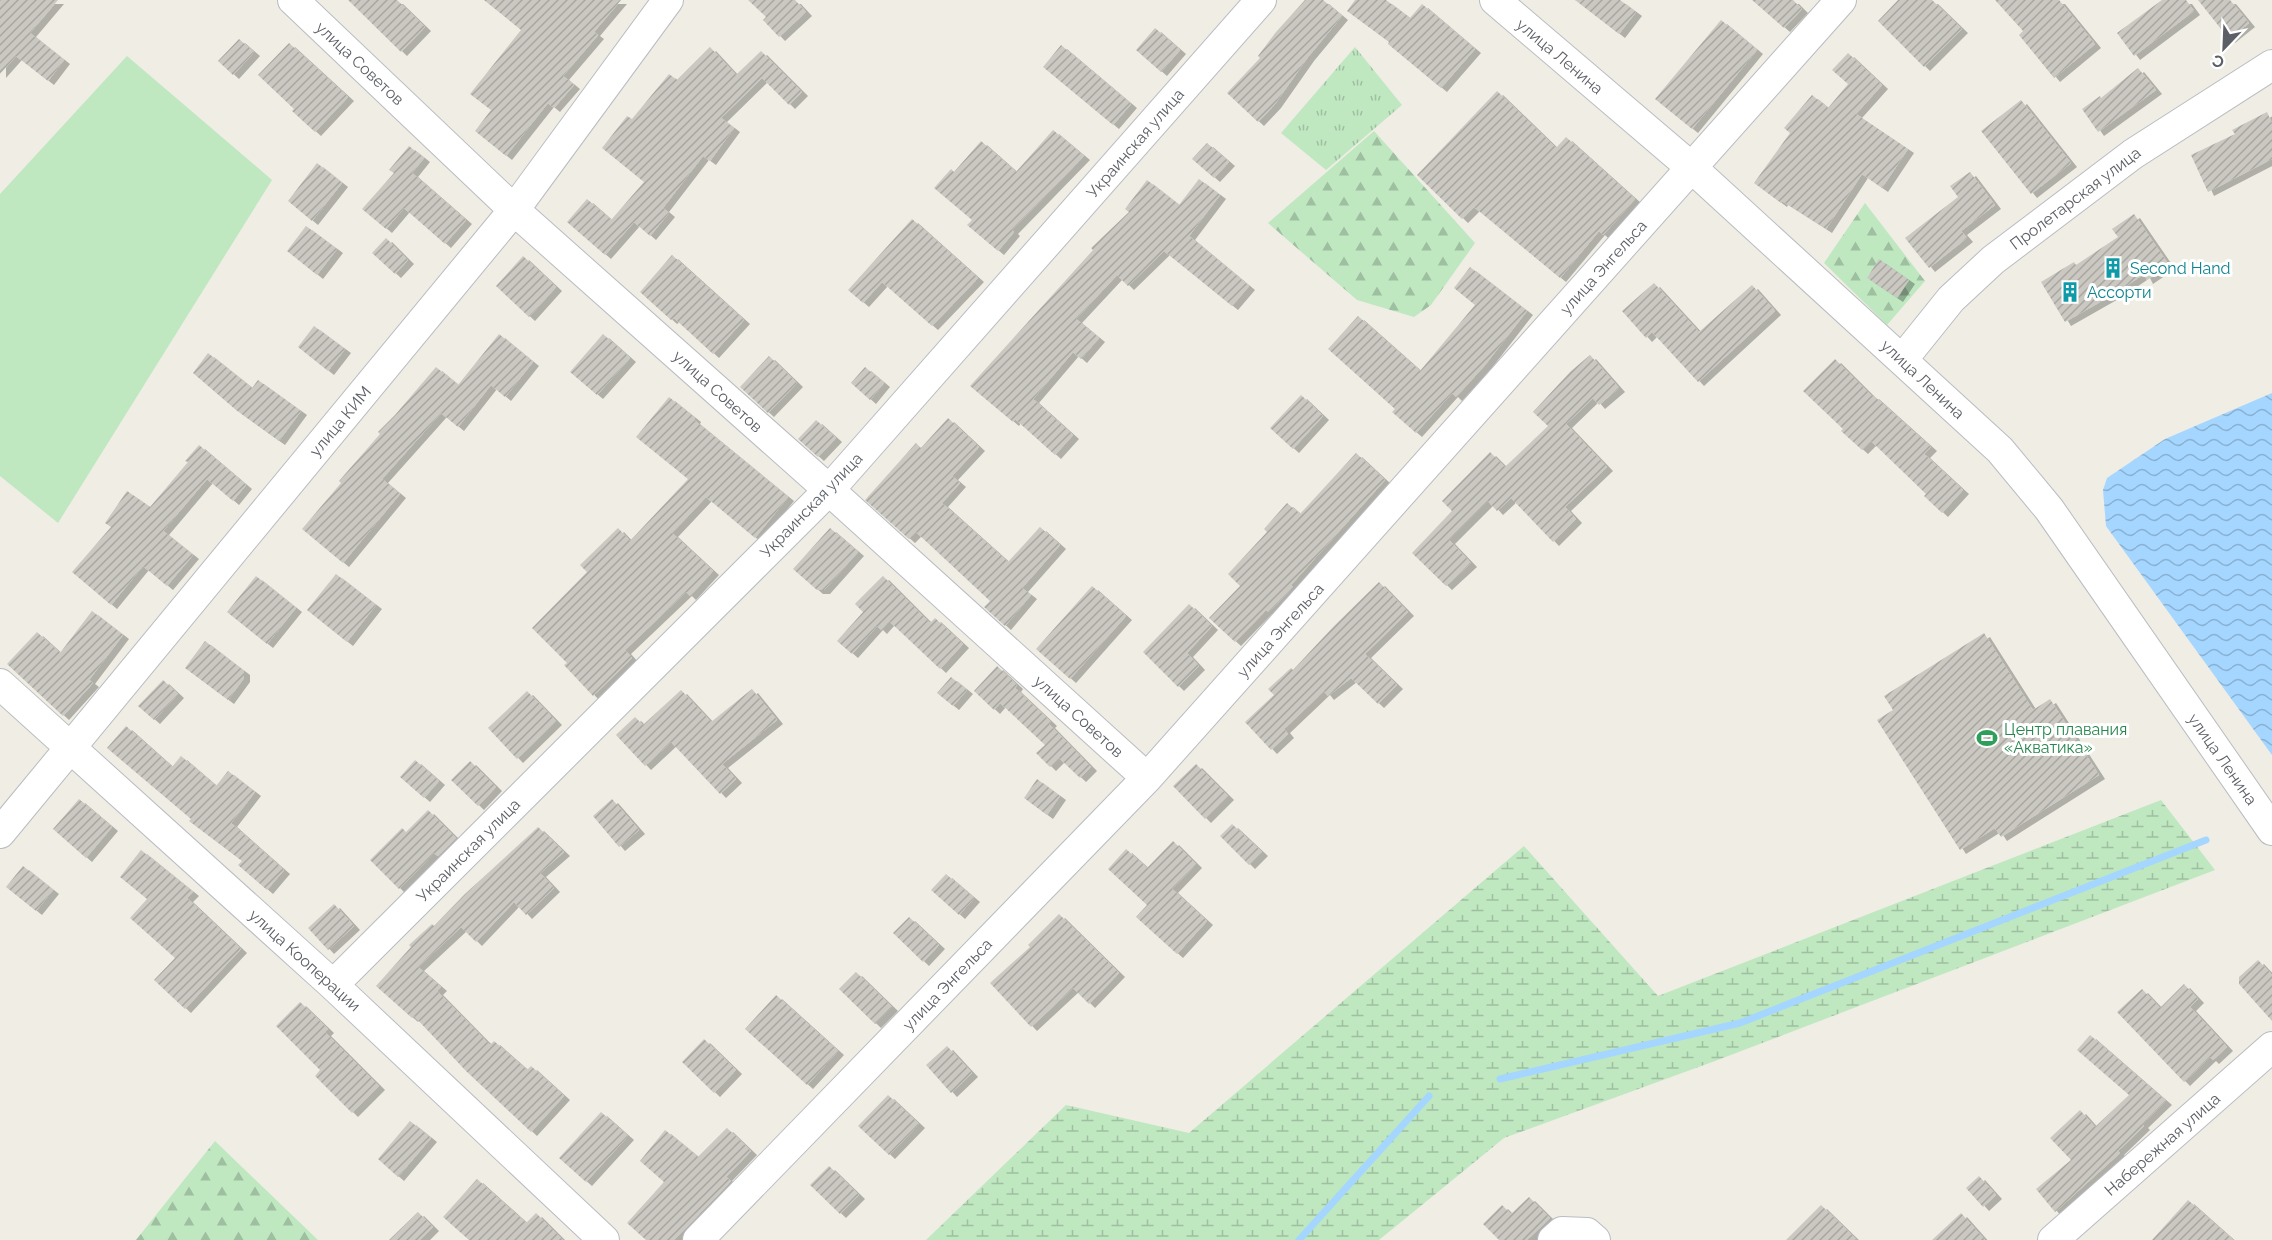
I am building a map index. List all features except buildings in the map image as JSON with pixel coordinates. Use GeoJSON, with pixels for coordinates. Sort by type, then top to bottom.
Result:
{"type":"FeatureCollection","features":[{"type":"Feature","properties":{"kind":"street","name":"улица Советов"},"geometry":{"type":"LineString","coordinates":[[293,0],[514,210],[829,490],[1147,778]]}},
{"type":"Feature","properties":{"kind":"street","name":"улица КИМ"},"geometry":{"type":"LineString","coordinates":[[0,833],[514,210],[668,0]]}},
{"type":"Feature","properties":{"kind":"street","name":"Украинская улица"},"geometry":{"type":"LineString","coordinates":[[333,985],[829,490],[1261,0]]}},
{"type":"Feature","properties":{"kind":"street","name":"улица Ленина"},"geometry":{"type":"LineString","coordinates":[[1495,0],[1692,168],[2000,450],[2049,509],[2272,830]]}},
{"type":"Feature","properties":{"kind":"street","name":"улица Энгельса"},"geometry":{"type":"LineString","coordinates":[[698,1240],[1147,778],[1841,0]]}},
{"type":"Feature","properties":{"kind":"street","name":"Пролетарская улица"},"geometry":{"type":"LineString","coordinates":[[1902,360],[1951,299],[1993,260],[2133,154],[2272,65]]}},
{"type":"Feature","properties":{"kind":"street","name":"улица Кооперации"},"geometry":{"type":"LineString","coordinates":[[0,684],[333,985],[604,1240]]}},
{"type":"Feature","properties":{"kind":"street","name":"Набережная улица"},"geometry":{"type":"LineString","coordinates":[[2053,1240],[2272,1047]]}},
{"type":"Feature","properties":{"kind":"street"},"geometry":{"type":"LineString","coordinates":[[1553,1240],[1562,1232],[1587,1233],[1596,1240]]}},
{"type":"Feature","properties":{"kind":"green space"},"geometry":{"type":"Polygon","coordinates":[[[1355,47],[1402,105],[1326,170],[1281,133],[1355,47]]]}},
{"type":"Feature","properties":{"kind":"green space"},"geometry":{"type":"Polygon","coordinates":[[[127,56],[272,180],[58,523],[0,476],[0,194],[127,56]]]}},
{"type":"Feature","properties":{"kind":"green space"},"geometry":{"type":"Polygon","coordinates":[[[1374,131],[1475,243],[1431,305],[1414,317],[1357,300],[1268,223],[1374,131]]]}},
{"type":"Feature","properties":{"kind":"green space"},"geometry":{"type":"Polygon","coordinates":[[[1865,203],[1925,281],[1887,325],[1824,263],[1865,203]]]}},
{"type":"Feature","properties":{"kind":"green space"},"geometry":{"type":"Polygon","coordinates":[[[2161,800],[2215,870],[1715,1061],[1504,1138],[1379,1240],[926,1240],[1066,1105],[1189,1133],[1524,846],[1658,996],[2161,800]]]}},
{"type":"Feature","properties":{"kind":"green space"},"geometry":{"type":"Polygon","coordinates":[[[215,1141],[318,1240],[136,1240],[215,1141]]]}},
{"type":"Feature","properties":{"kind":"water"},"geometry":{"type":"Polygon","coordinates":[[[2272,393],[2272,755],[2106,526],[2103,490],[2107,478],[2165,439],[2272,393]]]}},
{"type":"Feature","properties":{"kind":"waterway"},"geometry":{"type":"LineString","coordinates":[[1500,1079],[1740,1023],[2206,840]]}},
{"type":"Feature","properties":{"kind":"waterway"},"geometry":{"type":"LineString","coordinates":[[1299,1240],[1429,1096]]}},
{"type":"Feature","properties":{"kind":"place","name":"Second Hand"},"geometry":{"type":"Point","coordinates":[2113,268]}},
{"type":"Feature","properties":{"kind":"place","name":"Ассорти"},"geometry":{"type":"Point","coordinates":[2070,292]}},
{"type":"Feature","properties":{"kind":"place","name":"Центр плавания «Акватика»"},"geometry":{"type":"Point","coordinates":[1987,738]}}]}
